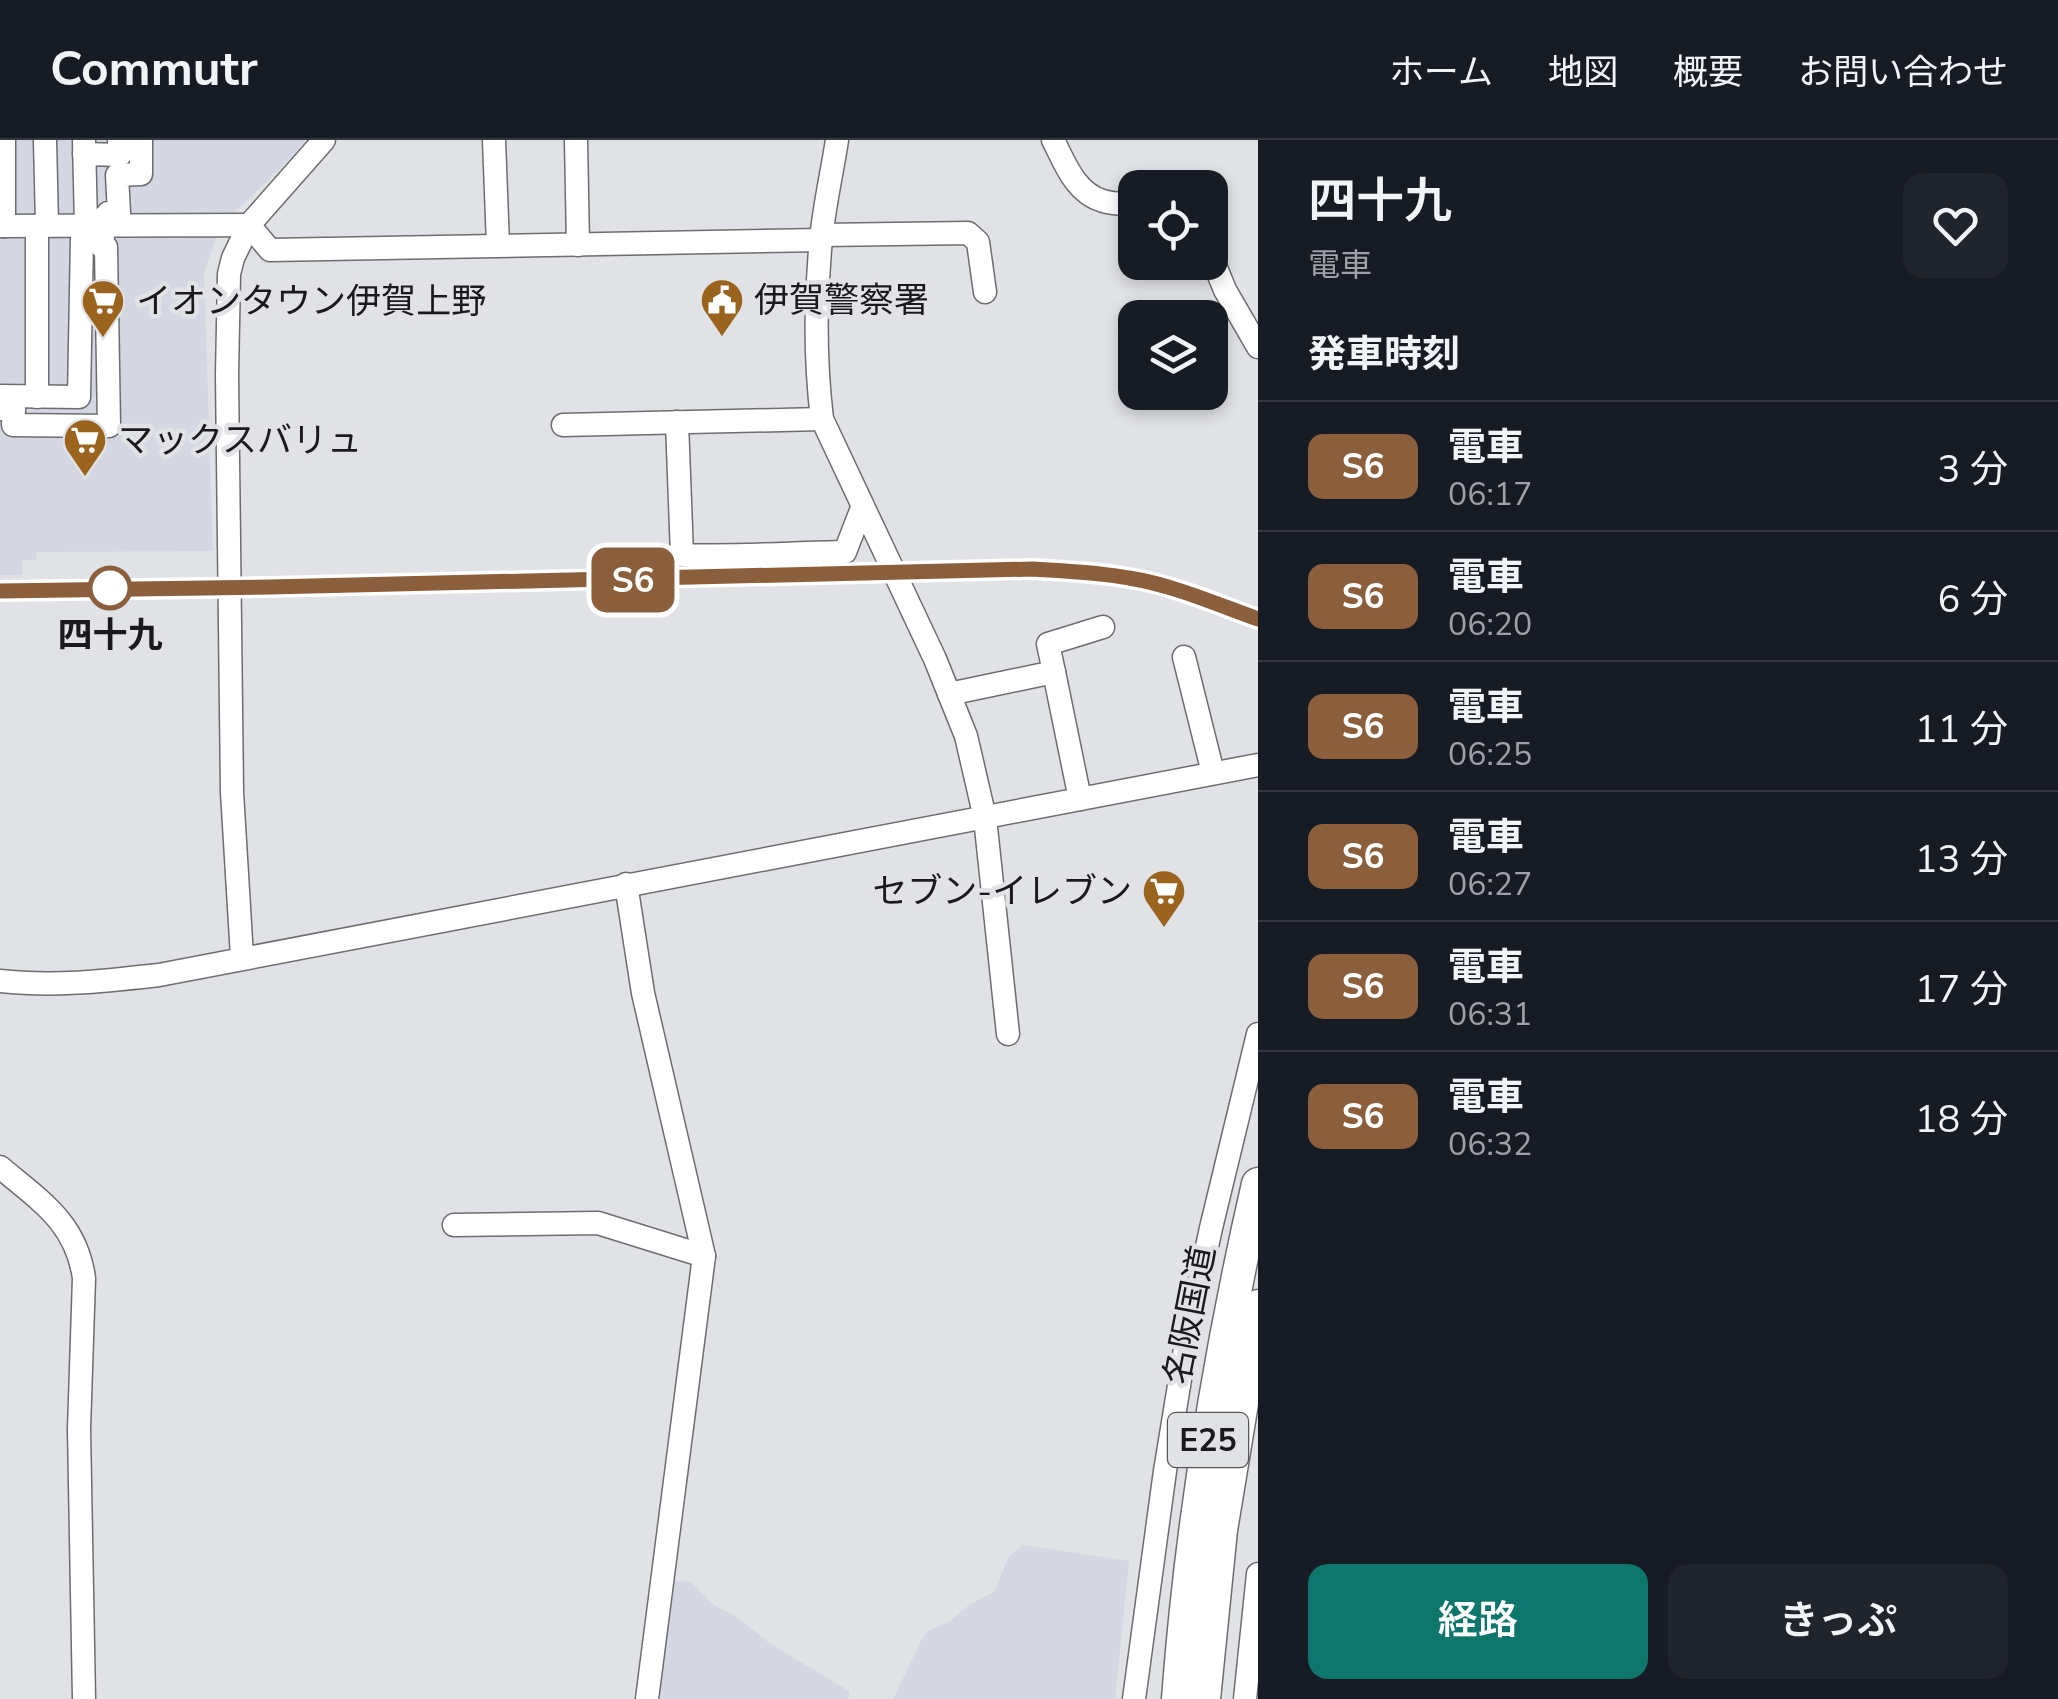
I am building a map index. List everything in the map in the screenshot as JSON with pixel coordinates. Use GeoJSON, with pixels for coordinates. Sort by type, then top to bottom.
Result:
{"type":"FeatureCollection","features":[{"type":"Feature","properties":{"kind":"highway","name":"名阪国道"},"geometry":{"type":"LineString","coordinates":[[1178,1699],[1187,1596],[1210,1426],[1258,1184]]}},
{"type":"Feature","properties":{"kind":"highway","name":"名阪国道"},"geometry":{"type":"LineString","coordinates":[[1204,1699],[1220,1530],[1258,1306]]}},
{"type":"Feature","properties":{"kind":"street"},"geometry":{"type":"LineString","coordinates":[[4,140],[2,226],[249,225]]}},
{"type":"Feature","properties":{"kind":"street"},"geometry":{"type":"LineString","coordinates":[[37,397],[44,140]]}},
{"type":"Feature","properties":{"kind":"street"},"geometry":{"type":"LineString","coordinates":[[0,409],[14,410],[13,426],[109,426],[106,247],[102,247],[97,226],[84,147],[120,155],[119,140]]}},
{"type":"Feature","properties":{"kind":"street"},"geometry":{"type":"LineString","coordinates":[[0,396],[80,397],[82,238],[108,218],[108,213],[119,213],[117,175],[141,174],[141,140]]}},
{"type":"Feature","properties":{"kind":"street"},"geometry":{"type":"LineString","coordinates":[[242,957],[232,792],[228,274],[249,225],[324,140]]}},
{"type":"Feature","properties":{"kind":"street"},"geometry":{"type":"LineString","coordinates":[[494,140],[498,245]]}},
{"type":"Feature","properties":{"kind":"street"},"geometry":{"type":"LineString","coordinates":[[576,140],[578,245]]}},
{"type":"Feature","properties":{"kind":"street"},"geometry":{"type":"LineString","coordinates":[[837,140],[821,238],[816,342],[822,419],[935,660],[966,736],[985,818],[1008,1034]]}},
{"type":"Feature","properties":{"kind":"street"},"geometry":{"type":"LineString","coordinates":[[1053,140],[1086,193],[1118,203]]}},
{"type":"Feature","properties":{"kind":"street"},"geometry":{"type":"LineString","coordinates":[[249,225],[270,250],[968,233],[978,242],[985,292]]}},
{"type":"Feature","properties":{"kind":"street"},"geometry":{"type":"LineString","coordinates":[[1221,280],[1258,347]]}},
{"type":"Feature","properties":{"kind":"street"},"geometry":{"type":"LineString","coordinates":[[562,425],[822,419]]}},
{"type":"Feature","properties":{"kind":"street"},"geometry":{"type":"LineString","coordinates":[[676,422],[682,555],[845,552],[862,508]]}},
{"type":"Feature","properties":{"kind":"street"},"geometry":{"type":"LineString","coordinates":[[1080,799],[1048,644],[1103,627]]}},
{"type":"Feature","properties":{"kind":"street"},"geometry":{"type":"LineString","coordinates":[[1184,657],[1213,773]]}},
{"type":"Feature","properties":{"kind":"street"},"geometry":{"type":"LineString","coordinates":[[949,694],[1054,672]]}},
{"type":"Feature","properties":{"kind":"street"},"geometry":{"type":"LineString","coordinates":[[0,982],[86,984],[159,974],[1258,765]]}},
{"type":"Feature","properties":{"kind":"street"},"geometry":{"type":"LineString","coordinates":[[626,884],[647,1010],[704,1256],[647,1699]]}},
{"type":"Feature","properties":{"kind":"street"},"geometry":{"type":"LineString","coordinates":[[1134,1699],[1185,1348],[1258,1034]]}},
{"type":"Feature","properties":{"kind":"street"},"geometry":{"type":"LineString","coordinates":[[0,1167],[64,1226],[81,1258],[84,1699]]}},
{"type":"Feature","properties":{"kind":"street"},"geometry":{"type":"LineString","coordinates":[[454,1224],[598,1223],[704,1256]]}},
{"type":"Feature","properties":{"kind":"street"},"geometry":{"type":"LineString","coordinates":[[1245,1699],[1258,1574]]}},
{"type":"Feature","properties":{"kind":"shaded area","name":"イオンタウン伊賀上野"},"geometry":{"type":"Polygon","coordinates":[[[0,140],[306,140],[220,226],[204,273],[213,551],[37,552],[36,560],[22,560],[22,575],[0,575],[0,140]]]}},
{"type":"Feature","properties":{"kind":"shaded area"},"geometry":{"type":"Polygon","coordinates":[[[1022,1545],[1129,1561],[1115,1699],[893,1699],[928,1631],[994,1592],[1009,1556],[1022,1545]]]}},
{"type":"Feature","properties":{"kind":"shaded area"},"geometry":{"type":"Polygon","coordinates":[[[669,1580],[691,1582],[714,1605],[740,1619],[769,1643],[849,1691],[849,1699],[654,1699],[669,1580]]]}},
{"type":"Feature","properties":{"kind":"railway"},"geometry":{"type":"LineString","coordinates":[[0,591],[1033,569],[1145,581],[1258,619]]}},
{"type":"Feature","properties":{"kind":"train","name":"S6"},"geometry":{"type":"LineString","coordinates":[[0,591],[1033,569],[1133,578],[1258,619]]}},
{"type":"Feature","properties":{"kind":"place","name":"伊賀警察署"},"geometry":{"type":"Point","coordinates":[722,338]}},
{"type":"Feature","properties":{"kind":"place","name":"イオンタウン伊賀上野"},"geometry":{"type":"Point","coordinates":[103,339]}},
{"type":"Feature","properties":{"kind":"place","name":"マックスバリュ"},"geometry":{"type":"Point","coordinates":[85,478]}},
{"type":"Feature","properties":{"kind":"place","name":"四十九"},"geometry":{"type":"Point","coordinates":[110,588]}},
{"type":"Feature","properties":{"kind":"place","name":"セブン-イレブン"},"geometry":{"type":"Point","coordinates":[1164,929]}}]}
